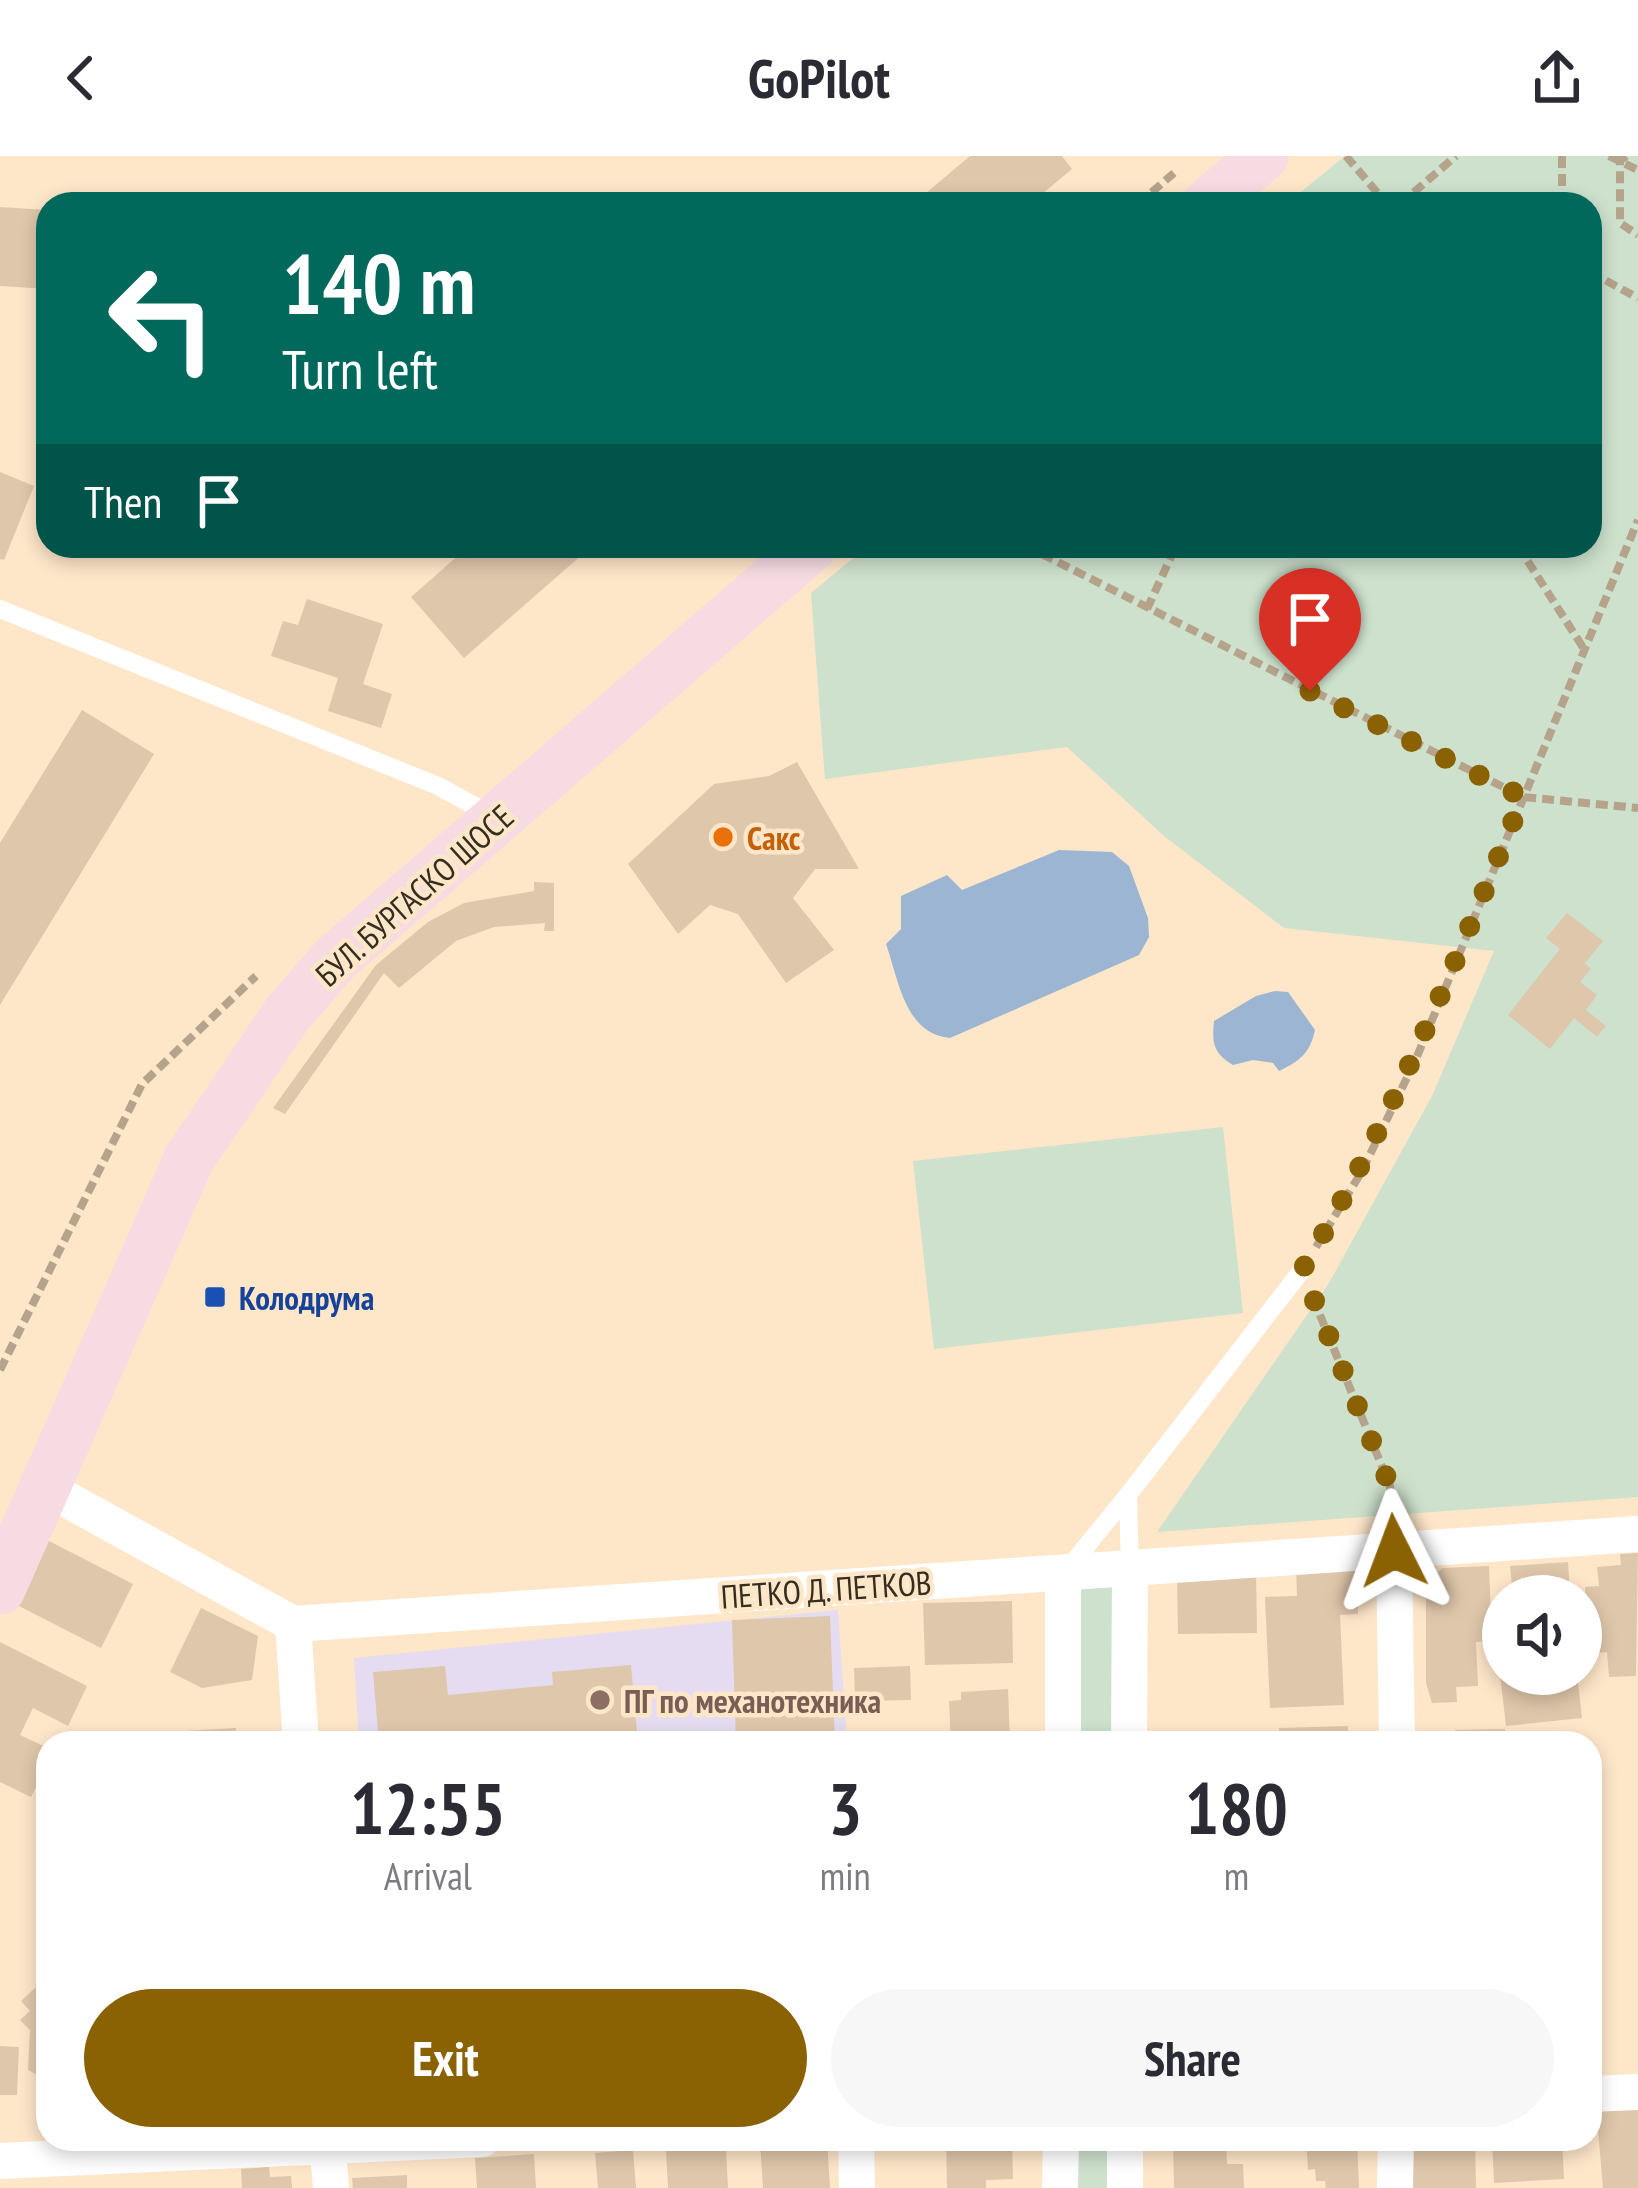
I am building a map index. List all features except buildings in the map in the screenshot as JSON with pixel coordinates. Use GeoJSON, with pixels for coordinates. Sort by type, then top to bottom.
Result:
{"type":"FeatureCollection","features":[{"type":"Feature","properties":{"kind":"main road"},"geometry":{"type":"LineString","coordinates":[[1194,186],[1263,156]]}},
{"type":"Feature","properties":{"kind":"main road","name":"БУЛ. БУРГАСКО ШОСЕ"},"geometry":{"type":"LineString","coordinates":[[0,1589],[189,1159],[288,1013],[335,959],[798,558]]}},
{"type":"Feature","properties":{"kind":"street"},"geometry":{"type":"LineString","coordinates":[[47,1490],[293,1624],[300,1731]]}},
{"type":"Feature","properties":{"kind":"street","name":"ПЕТКО Д. ПЕТКОВ"},"geometry":{"type":"LineString","coordinates":[[293,1624],[1638,1534]]}},
{"type":"Feature","properties":{"kind":"street"},"geometry":{"type":"LineString","coordinates":[[1394,1551],[1397,1731]]}},
{"type":"Feature","properties":{"kind":"street"},"geometry":{"type":"LineString","coordinates":[[1129,1731],[1130,1569]]}},
{"type":"Feature","properties":{"kind":"street"},"geometry":{"type":"LineString","coordinates":[[1063,1574],[1063,1731]]}},
{"type":"Feature","properties":{"kind":"street"},"geometry":{"type":"LineString","coordinates":[[1602,2093],[1638,2092]]}},
{"type":"Feature","properties":{"kind":"street"},"geometry":{"type":"LineString","coordinates":[[0,2161],[182,2151]]}},
{"type":"Feature","properties":{"kind":"street"},"geometry":{"type":"LineString","coordinates":[[329,2151],[331,2188]]}},
{"type":"Feature","properties":{"kind":"street"},"geometry":{"type":"LineString","coordinates":[[856,2151],[857,2188]]}},
{"type":"Feature","properties":{"kind":"street"},"geometry":{"type":"LineString","coordinates":[[1060,2188],[1061,2151]]}},
{"type":"Feature","properties":{"kind":"street"},"geometry":{"type":"LineString","coordinates":[[1125,2188],[1126,2151]]}},
{"type":"Feature","properties":{"kind":"street"},"geometry":{"type":"LineString","coordinates":[[1395,2188],[1396,2151]]}},
{"type":"Feature","properties":{"kind":"lane"},"geometry":{"type":"LineString","coordinates":[[0,609],[438,786],[497,818]]}},
{"type":"Feature","properties":{"kind":"lane"},"geometry":{"type":"LineString","coordinates":[[1063,1574],[1302,1270]]}},
{"type":"Feature","properties":{"kind":"lane"},"geometry":{"type":"LineString","coordinates":[[1128,1496],[1130,1569]]}},
{"type":"Feature","properties":{"kind":"path"},"geometry":{"type":"LineString","coordinates":[[1346,156],[1377,192]]}},
{"type":"Feature","properties":{"kind":"path"},"geometry":{"type":"LineString","coordinates":[[1414,192],[1456,156]]}},
{"type":"Feature","properties":{"kind":"path"},"geometry":{"type":"LineString","coordinates":[[1562,156],[1562,192]]}},
{"type":"Feature","properties":{"kind":"path"},"geometry":{"type":"LineString","coordinates":[[1609,156],[1638,170]]}},
{"type":"Feature","properties":{"kind":"path"},"geometry":{"type":"LineString","coordinates":[[1623,159],[1619,223],[1638,235]]}},
{"type":"Feature","properties":{"kind":"path"},"geometry":{"type":"LineString","coordinates":[[1602,278],[1638,296]]}},
{"type":"Feature","properties":{"kind":"path"},"geometry":{"type":"LineString","coordinates":[[1394,1551],[1390,1486],[1302,1270],[1362,1171],[1416,1060],[1638,520]]}},
{"type":"Feature","properties":{"kind":"path"},"geometry":{"type":"LineString","coordinates":[[1049,558],[1523,797],[1638,808]]}},
{"type":"Feature","properties":{"kind":"path"},"geometry":{"type":"LineString","coordinates":[[1147,609],[1170,558]]}},
{"type":"Feature","properties":{"kind":"path"},"geometry":{"type":"LineString","coordinates":[[1526,558],[1584,650]]}},
{"type":"Feature","properties":{"kind":"shaded area","name":"ПГ по механотехника"},"geometry":{"type":"Polygon","coordinates":[[[838,1610],[846,1731],[358,1731],[354,1658],[838,1610]]]}},
{"type":"Feature","properties":{"kind":"green space"},"geometry":{"type":"Polygon","coordinates":[[[1345,156],[1638,156],[1638,1497],[1157,1532],[1329,1283],[1432,1096],[1494,951],[1284,928],[1164,836],[1067,747],[825,779],[811,593],[853,558],[1602,558],[1602,192],[1301,192],[1345,156]]]}},
{"type":"Feature","properties":{"kind":"green space"},"geometry":{"type":"Polygon","coordinates":[[[1223,1127],[1243,1313],[934,1349],[913,1161],[1223,1127]]]}},
{"type":"Feature","properties":{"kind":"green space"},"geometry":{"type":"Polygon","coordinates":[[[1130,1569],[1129,1731],[1063,1731],[1063,1574],[1130,1569]]]}},
{"type":"Feature","properties":{"kind":"green space"},"geometry":{"type":"Polygon","coordinates":[[[1061,2151],[1125,2151],[1125,2188],[1061,2188],[1061,2151]]]}},
{"type":"Feature","properties":{"kind":"water"},"geometry":{"type":"Polygon","coordinates":[[[1059,850],[1112,852],[1129,866],[1148,918],[1149,937],[1139,955],[950,1038],[923,1027],[906,1003],[886,944],[901,929],[901,896],[947,875],[962,890],[1059,850]]]}},
{"type":"Feature","properties":{"kind":"water"},"geometry":{"type":"Polygon","coordinates":[[[1288,992],[1315,1030],[1310,1045],[1298,1060],[1279,1071],[1273,1063],[1253,1060],[1233,1065],[1215,1047],[1214,1021],[1256,996],[1288,992]]]}},
{"type":"Feature","properties":{"kind":"place","name":"Сакс"},"geometry":{"type":"Point","coordinates":[723,837]}},
{"type":"Feature","properties":{"kind":"place","name":"Колодрума"},"geometry":{"type":"Point","coordinates":[215,1297]}},
{"type":"Feature","properties":{"kind":"place","name":"ПГ по механотехника"},"geometry":{"type":"Point","coordinates":[600,1700]}},
{"type":"Feature","properties":{"kind":"route"},"geometry":{"type":"LineString","coordinates":[[1310,691],[1523,797],[1416,1060],[1362,1171],[1302,1270],[1390,1486],[1394,1551]]}}]}
